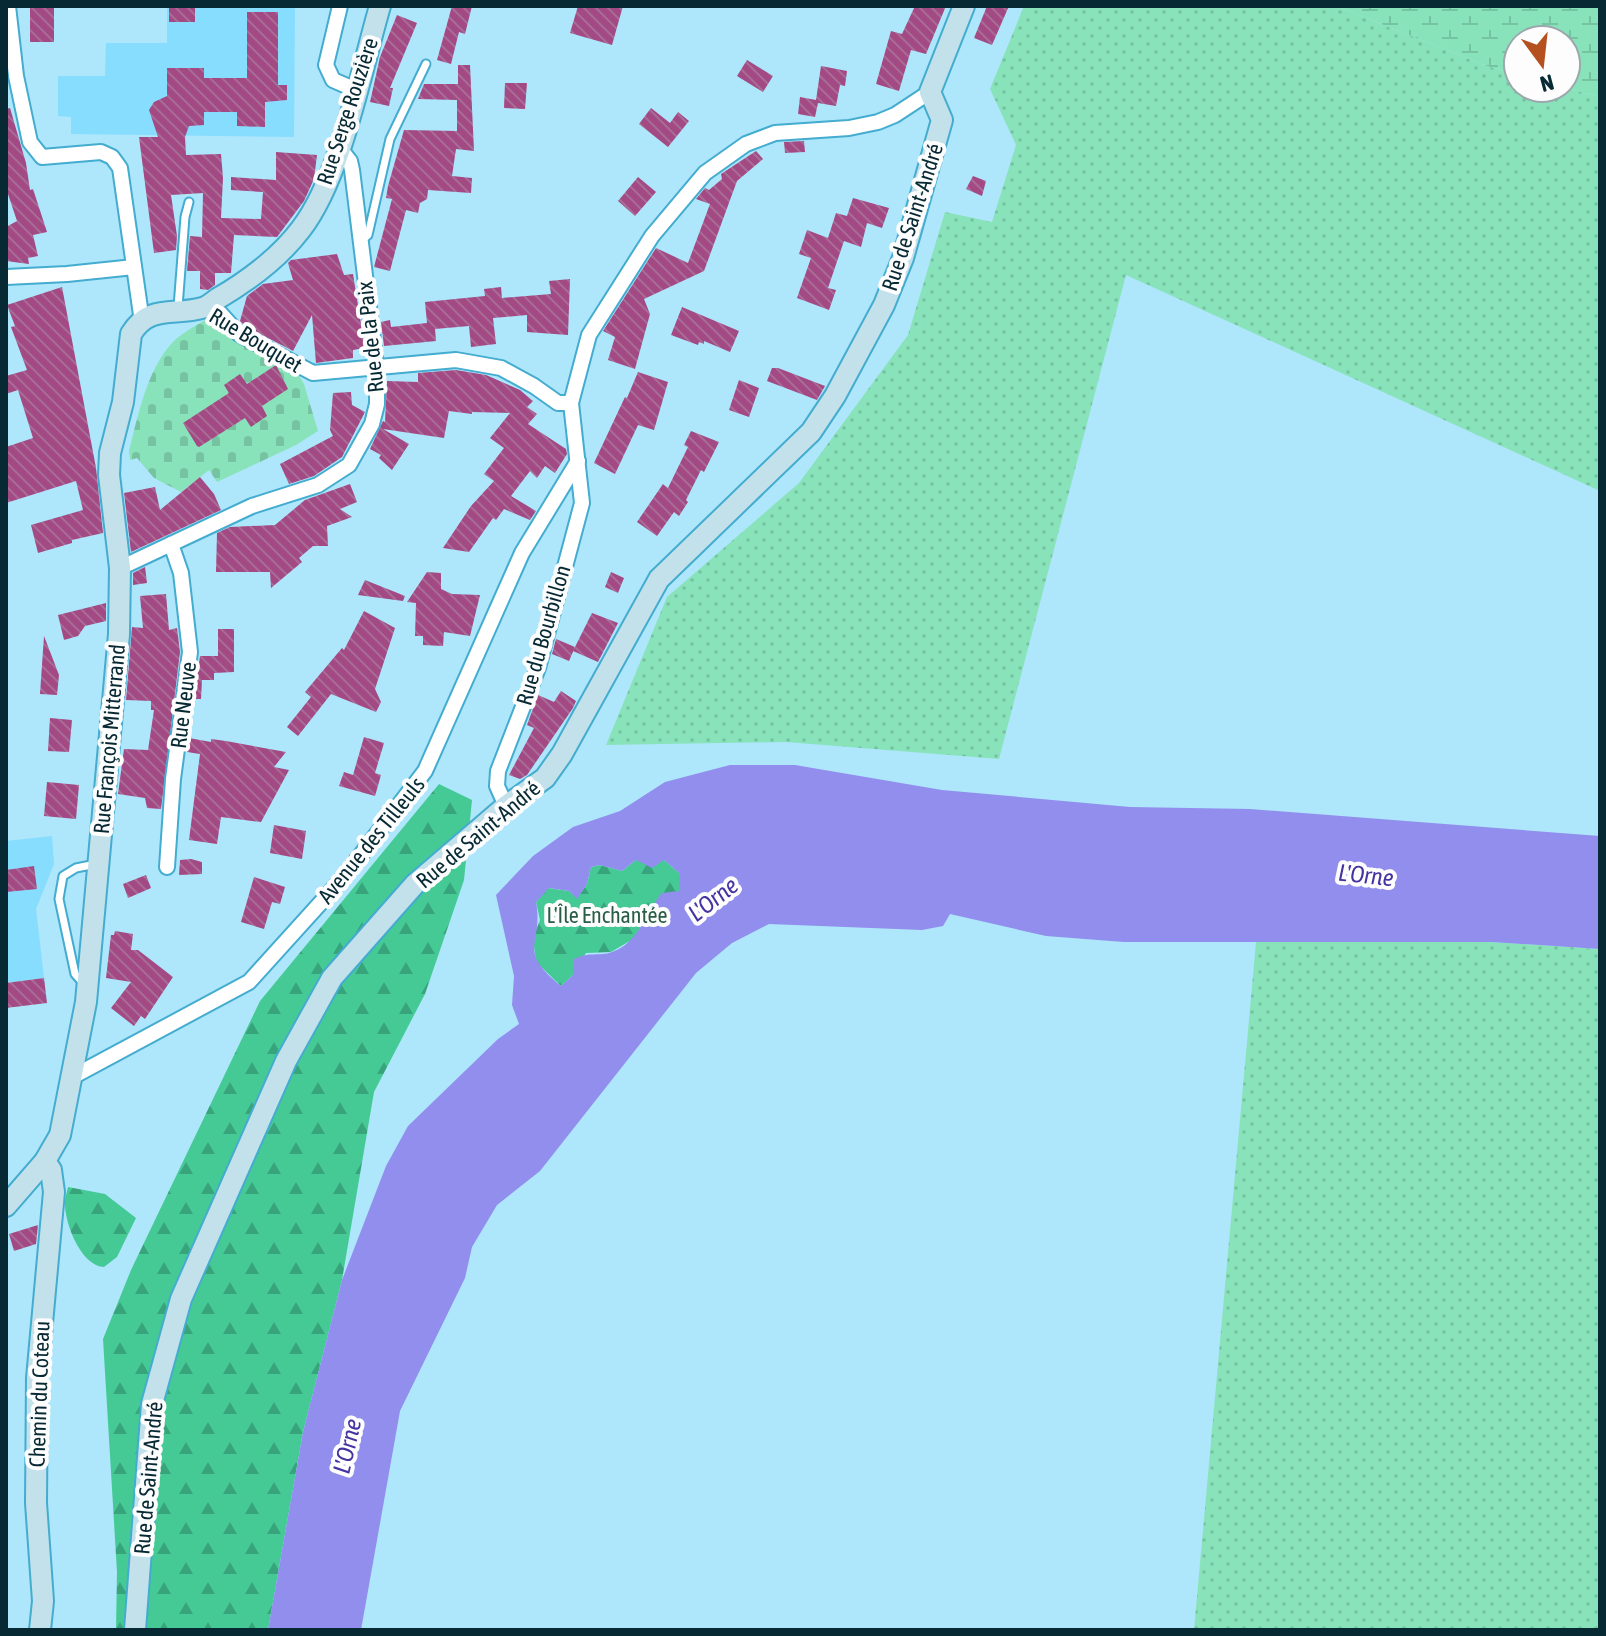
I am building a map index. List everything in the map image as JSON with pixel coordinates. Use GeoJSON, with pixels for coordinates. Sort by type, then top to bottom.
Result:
{"type":"FeatureCollection","features":[{"type":"Feature","properties":{"kind":"street"},"geometry":{"type":"LineString","coordinates":[[8,6],[16,76],[30,142],[42,157],[101,152],[112,157],[120,168],[142,322],[154,314],[202,308]]}},
{"type":"Feature","properties":{"kind":"street"},"geometry":{"type":"LineString","coordinates":[[340,6],[326,65],[333,80],[356,90]]}},
{"type":"Feature","properties":{"kind":"street","name":"Rue Serge Rouzière"},"geometry":{"type":"LineString","coordinates":[[202,308],[245,281],[289,243],[313,211],[339,147],[380,6]]}},
{"type":"Feature","properties":{"kind":"street"},"geometry":{"type":"LineString","coordinates":[[571,403],[589,335],[652,236],[705,173],[760,137],[775,133],[849,128],[895,115],[930,92],[964,6]]}},
{"type":"Feature","properties":{"kind":"street","name":"Rue de Saint-André"},"geometry":{"type":"LineString","coordinates":[[135,1630],[152,1404],[181,1299],[286,1061],[332,978],[415,884],[506,806],[545,778],[562,754],[659,579],[811,432],[835,396],[884,305],[903,258],[942,120],[930,92]]}},
{"type":"Feature","properties":{"kind":"street","name":"Rue de la Paix"},"geometry":{"type":"LineString","coordinates":[[120,568],[252,506],[318,485],[349,465],[372,424],[377,404],[377,369],[352,170],[350,161],[339,147]]}},
{"type":"Feature","properties":{"kind":"street"},"geometry":{"type":"LineString","coordinates":[[6,277],[134,267]]}},
{"type":"Feature","properties":{"kind":"street","name":"Rue Bouquet"},"geometry":{"type":"LineString","coordinates":[[202,308],[220,313],[239,334],[313,373],[456,360],[501,368],[558,403],[571,403]]}},
{"type":"Feature","properties":{"kind":"street","name":"Rue François Mitterrand"},"geometry":{"type":"LineString","coordinates":[[6,1206],[45,1161],[60,1135],[74,1076],[87,988],[119,634],[120,568],[109,475],[110,453],[123,402],[129,344],[135,327],[142,322]]}},
{"type":"Feature","properties":{"kind":"street","name":"Rue du Bourbillon"},"geometry":{"type":"LineString","coordinates":[[506,806],[497,786],[498,771],[538,668],[582,503],[571,403]]}},
{"type":"Feature","properties":{"kind":"street","name":"Avenue des Tilleuls"},"geometry":{"type":"LineString","coordinates":[[74,1076],[249,982],[344,877],[425,771],[522,553],[578,460]]}},
{"type":"Feature","properties":{"kind":"street","name":"Rue Neuve"},"geometry":{"type":"LineString","coordinates":[[167,867],[173,779],[190,652],[181,573],[171,544]]}},
{"type":"Feature","properties":{"kind":"street","name":"Chemin du Coteau"},"geometry":{"type":"LineString","coordinates":[[40,1630],[43,1601],[36,1503],[37,1378],[54,1192],[51,1170],[45,1161]]}},
{"type":"Feature","properties":{"kind":"lane"},"geometry":{"type":"LineString","coordinates":[[360,242],[368,235],[390,139],[426,64]]}},
{"type":"Feature","properties":{"kind":"lane"},"geometry":{"type":"LineString","coordinates":[[178,310],[185,217],[189,202]]}},
{"type":"Feature","properties":{"kind":"lane"},"geometry":{"type":"LineString","coordinates":[[87,988],[75,974],[59,899],[63,876],[76,868],[98,863]]}},
{"type":"Feature","properties":{"kind":"shaded area"},"geometry":{"type":"Polygon","coordinates":[[[167,6],[295,6],[294,137],[71,134],[71,117],[58,116],[58,76],[105,76],[106,43],[167,43],[167,6]]]}},
{"type":"Feature","properties":{"kind":"shaded area"},"geometry":{"type":"Polygon","coordinates":[[[52,836],[54,864],[36,909],[44,978],[6,983],[6,841],[52,836]]]}},
{"type":"Feature","properties":{"kind":"green space"},"geometry":{"type":"Polygon","coordinates":[[[1024,6],[1336,6],[1502,70],[1502,104],[1582,104],[1582,92],[1600,97],[1600,491],[1126,275],[999,759],[786,742],[606,745],[667,597],[799,483],[908,335],[945,212],[992,222],[1016,145],[990,89],[1024,6]]]}},
{"type":"Feature","properties":{"kind":"green space"},"geometry":{"type":"Polygon","coordinates":[[[1336,6],[1600,6],[1600,97],[1582,92],[1582,24],[1502,24],[1502,70],[1336,6]]]}},
{"type":"Feature","properties":{"kind":"green space"},"geometry":{"type":"Polygon","coordinates":[[[205,320],[297,372],[304,384],[318,431],[296,445],[217,482],[209,470],[181,492],[154,478],[137,458],[130,460],[129,451],[145,393],[157,365],[174,341],[205,320]]]}},
{"type":"Feature","properties":{"kind":"green space"},"geometry":{"type":"Polygon","coordinates":[[[439,784],[472,800],[464,880],[425,994],[374,1092],[342,1280],[303,1432],[268,1630],[116,1630],[117,1572],[103,1339],[131,1270],[260,1001],[439,784]]]}},
{"type":"Feature","properties":{"kind":"green space","name":"L'Île Enchantée"},"geometry":{"type":"Polygon","coordinates":[[[636,860],[664,860],[679,873],[679,892],[652,905],[635,938],[611,952],[586,953],[573,975],[561,986],[536,962],[533,938],[540,920],[536,902],[548,888],[569,891],[577,898],[587,884],[591,867],[600,865],[622,871],[636,860]]]}},
{"type":"Feature","properties":{"kind":"green space"},"geometry":{"type":"Polygon","coordinates":[[[1256,942],[1491,942],[1600,949],[1600,1630],[1194,1630],[1256,942]]]}},
{"type":"Feature","properties":{"kind":"green space"},"geometry":{"type":"Polygon","coordinates":[[[68,1187],[105,1194],[136,1218],[117,1257],[104,1267],[96,1265],[82,1253],[72,1234],[65,1204],[68,1187]]]}},
{"type":"Feature","properties":{"kind":"water","name":"L'Orne"},"geometry":{"type":"Polygon","coordinates":[[[730,765],[795,765],[942,790],[1130,807],[1250,809],[1600,836],[1600,949],[1491,942],[1124,942],[1046,936],[950,914],[943,926],[922,930],[769,924],[732,943],[696,973],[540,1171],[497,1205],[472,1247],[465,1278],[400,1411],[361,1630],[268,1630],[303,1432],[342,1280],[386,1166],[408,1126],[498,1039],[519,1024],[512,1005],[514,976],[496,895],[533,856],[573,827],[620,811],[665,782],[730,765]],[[636,860],[622,871],[600,865],[591,867],[587,884],[577,899],[569,891],[549,888],[536,902],[534,946],[539,963],[547,974],[561,986],[573,975],[574,959],[607,953],[629,942],[662,893],[679,891],[679,873],[664,860],[652,868],[636,860]]]}},
{"type":"Feature","properties":{"kind":"building"},"geometry":{"type":"Polygon","coordinates":[[[30,6],[54,6],[54,42],[30,42],[30,6]]]}},
{"type":"Feature","properties":{"kind":"building"},"geometry":{"type":"Polygon","coordinates":[[[169,6],[195,6],[195,22],[169,22],[169,6]]]}},
{"type":"Feature","properties":{"kind":"building"},"geometry":{"type":"Polygon","coordinates":[[[452,6],[472,6],[465,34],[459,32],[451,64],[437,60],[452,6]]]}},
{"type":"Feature","properties":{"kind":"building"},"geometry":{"type":"Polygon","coordinates":[[[578,6],[623,6],[612,45],[570,33],[578,6]]]}},
{"type":"Feature","properties":{"kind":"building"},"geometry":{"type":"Polygon","coordinates":[[[915,6],[946,6],[926,54],[911,50],[899,91],[876,84],[891,31],[902,34],[915,6]]]}},
{"type":"Feature","properties":{"kind":"building"},"geometry":{"type":"Polygon","coordinates":[[[987,6],[1009,6],[992,45],[974,38],[987,6]]]}},
{"type":"Feature","properties":{"kind":"building"},"geometry":{"type":"Polygon","coordinates":[[[247,12],[278,12],[278,85],[287,85],[287,100],[265,102],[265,127],[237,126],[237,112],[204,112],[204,125],[189,126],[185,137],[186,155],[221,154],[221,218],[261,219],[263,192],[231,190],[231,177],[276,180],[276,152],[317,155],[314,179],[304,201],[277,237],[234,235],[231,273],[215,273],[215,285],[208,290],[200,289],[200,271],[187,271],[190,236],[202,237],[203,193],[171,195],[176,250],[154,253],[139,137],[158,137],[149,110],[154,102],[167,96],[167,68],[204,68],[204,78],[247,78],[247,12]]]}},
{"type":"Feature","properties":{"kind":"building"},"geometry":{"type":"Polygon","coordinates":[[[397,15],[417,23],[390,88],[393,88],[389,106],[370,102],[380,57],[397,15]]]}},
{"type":"Feature","properties":{"kind":"building"},"geometry":{"type":"Polygon","coordinates":[[[747,60],[773,76],[763,92],[737,76],[747,60]]]}},
{"type":"Feature","properties":{"kind":"building"},"geometry":{"type":"Polygon","coordinates":[[[458,65],[470,65],[474,151],[456,149],[452,176],[472,178],[471,193],[428,190],[427,199],[420,203],[418,213],[406,210],[390,271],[374,267],[392,199],[386,198],[388,186],[404,130],[457,131],[457,100],[418,99],[424,84],[458,84],[458,65]]]}},
{"type":"Feature","properties":{"kind":"building"},"geometry":{"type":"Polygon","coordinates":[[[821,66],[847,71],[845,86],[840,85],[836,106],[818,103],[815,117],[798,114],[800,97],[816,100],[821,66]]]}},
{"type":"Feature","properties":{"kind":"building"},"geometry":{"type":"Polygon","coordinates":[[[505,83],[527,83],[525,109],[504,108],[505,83]]]}},
{"type":"Feature","properties":{"kind":"building"},"geometry":{"type":"Polygon","coordinates":[[[10,108],[26,163],[30,190],[33,189],[47,232],[33,235],[38,256],[28,258],[29,264],[6,261],[6,227],[17,221],[6,188],[6,109],[10,108]]]}},
{"type":"Feature","properties":{"kind":"building"},"geometry":{"type":"Polygon","coordinates":[[[651,108],[670,123],[678,112],[689,121],[668,147],[639,124],[651,108]]]}},
{"type":"Feature","properties":{"kind":"building"},"geometry":{"type":"Polygon","coordinates":[[[804,141],[805,152],[785,153],[784,142],[804,141]]]}},
{"type":"Feature","properties":{"kind":"building"},"geometry":{"type":"Polygon","coordinates":[[[756,151],[763,159],[737,181],[704,271],[644,299],[650,314],[635,369],[608,360],[615,337],[603,331],[656,248],[688,263],[710,204],[696,199],[705,188],[709,190],[722,179],[721,174],[756,151]]]}},
{"type":"Feature","properties":{"kind":"building"},"geometry":{"type":"Polygon","coordinates":[[[973,176],[986,181],[982,196],[966,189],[973,176]]]}},
{"type":"Feature","properties":{"kind":"building"},"geometry":{"type":"Polygon","coordinates":[[[638,177],[656,192],[635,216],[618,201],[638,177]]]}},
{"type":"Feature","properties":{"kind":"building"},"geometry":{"type":"Polygon","coordinates":[[[853,198],[889,208],[882,228],[867,223],[861,247],[844,241],[828,288],[836,290],[829,310],[797,298],[811,258],[799,254],[807,230],[828,238],[836,213],[847,216],[853,198]]]}},
{"type":"Feature","properties":{"kind":"building"},"geometry":{"type":"Polygon","coordinates":[[[337,254],[344,275],[353,274],[361,324],[364,348],[353,350],[353,358],[316,363],[312,315],[293,351],[240,321],[247,296],[263,284],[293,280],[288,263],[291,260],[337,254]]]}},
{"type":"Feature","properties":{"kind":"building"},"geometry":{"type":"Polygon","coordinates":[[[570,279],[568,335],[527,332],[527,315],[493,318],[496,344],[471,347],[469,326],[435,329],[436,341],[384,346],[381,322],[390,320],[391,327],[427,323],[425,302],[485,296],[484,289],[501,287],[502,298],[551,294],[549,281],[570,279]]]}},
{"type":"Feature","properties":{"kind":"building"},"geometry":{"type":"Polygon","coordinates":[[[62,287],[96,468],[103,533],[72,540],[72,543],[38,553],[31,525],[83,510],[76,481],[6,503],[6,447],[33,438],[18,390],[6,394],[6,376],[27,370],[11,327],[15,326],[7,305],[62,287]]]}},
{"type":"Feature","properties":{"kind":"building"},"geometry":{"type":"Polygon","coordinates":[[[682,307],[739,331],[730,352],[704,341],[704,344],[699,342],[698,345],[671,335],[682,307]]]}},
{"type":"Feature","properties":{"kind":"building"},"geometry":{"type":"Polygon","coordinates":[[[276,365],[288,389],[262,406],[267,416],[251,427],[245,418],[197,446],[183,423],[229,393],[224,385],[240,374],[247,384],[276,365]]]}},
{"type":"Feature","properties":{"kind":"building"},"geometry":{"type":"Polygon","coordinates":[[[772,368],[825,386],[817,400],[767,381],[772,368]]]}},
{"type":"Feature","properties":{"kind":"building"},"geometry":{"type":"Polygon","coordinates":[[[456,370],[486,375],[520,390],[533,401],[527,407],[537,414],[528,424],[566,449],[567,454],[555,473],[545,466],[537,478],[530,471],[511,496],[536,511],[530,520],[504,509],[496,520],[493,518],[469,552],[443,548],[471,506],[494,481],[484,474],[504,448],[490,438],[510,413],[449,411],[444,438],[383,429],[409,444],[392,470],[379,458],[381,455],[370,449],[385,422],[387,381],[418,382],[418,373],[456,370]]]}},
{"type":"Feature","properties":{"kind":"building"},"geometry":{"type":"Polygon","coordinates":[[[638,372],[668,382],[654,430],[638,425],[615,474],[594,463],[638,372]]]}},
{"type":"Feature","properties":{"kind":"building"},"geometry":{"type":"Polygon","coordinates":[[[739,380],[759,388],[749,417],[729,410],[739,380]]]}},
{"type":"Feature","properties":{"kind":"building"},"geometry":{"type":"Polygon","coordinates":[[[351,392],[352,405],[365,412],[342,457],[314,476],[289,484],[280,464],[333,436],[330,430],[333,393],[351,392]]]}},
{"type":"Feature","properties":{"kind":"building"},"geometry":{"type":"Polygon","coordinates":[[[691,431],[719,442],[704,472],[701,470],[679,516],[674,512],[657,536],[637,522],[663,484],[668,488],[688,447],[684,445],[691,431]]]}},
{"type":"Feature","properties":{"kind":"building"},"geometry":{"type":"Polygon","coordinates":[[[200,477],[214,494],[221,510],[131,552],[124,493],[155,487],[160,510],[200,477]]]}},
{"type":"Feature","properties":{"kind":"building"},"geometry":{"type":"Polygon","coordinates":[[[350,484],[357,502],[340,509],[352,517],[327,526],[328,546],[313,546],[299,558],[302,562],[271,588],[270,572],[216,572],[217,533],[230,527],[275,525],[305,500],[350,484]]]}},
{"type":"Feature","properties":{"kind":"building"},"geometry":{"type":"Polygon","coordinates":[[[145,567],[147,583],[133,585],[133,573],[145,567]]]}},
{"type":"Feature","properties":{"kind":"building"},"geometry":{"type":"Polygon","coordinates":[[[427,572],[441,573],[441,589],[452,594],[480,595],[470,636],[444,632],[443,646],[423,645],[423,636],[415,636],[416,603],[407,602],[427,572]]]}},
{"type":"Feature","properties":{"kind":"building"},"geometry":{"type":"Polygon","coordinates":[[[611,572],[624,578],[618,593],[605,587],[611,572]]]}},
{"type":"Feature","properties":{"kind":"building"},"geometry":{"type":"Polygon","coordinates":[[[365,580],[405,596],[403,601],[358,595],[365,580]]]}},
{"type":"Feature","properties":{"kind":"building"},"geometry":{"type":"Polygon","coordinates":[[[166,594],[169,630],[177,628],[180,652],[161,809],[147,808],[145,798],[118,794],[124,749],[148,750],[154,710],[151,710],[151,701],[126,700],[132,627],[143,628],[140,596],[166,594]]]}},
{"type":"Feature","properties":{"kind":"building"},"geometry":{"type":"Polygon","coordinates":[[[106,603],[106,621],[85,626],[78,636],[64,640],[58,615],[106,603]]]}},
{"type":"Feature","properties":{"kind":"building"},"geometry":{"type":"Polygon","coordinates":[[[364,611],[395,628],[375,689],[381,702],[376,712],[331,694],[298,736],[287,727],[311,697],[305,692],[342,648],[344,650],[364,611]]]}},
{"type":"Feature","properties":{"kind":"building"},"geometry":{"type":"Polygon","coordinates":[[[592,613],[618,623],[598,662],[573,651],[592,613]]]}},
{"type":"Feature","properties":{"kind":"building"},"geometry":{"type":"Polygon","coordinates":[[[218,629],[234,629],[234,672],[214,673],[214,680],[202,680],[201,699],[194,699],[200,656],[218,656],[218,629]]]}},
{"type":"Feature","properties":{"kind":"building"},"geometry":{"type":"Polygon","coordinates":[[[44,636],[59,675],[57,695],[40,694],[44,636]]]}},
{"type":"Feature","properties":{"kind":"building"},"geometry":{"type":"Polygon","coordinates":[[[556,639],[575,647],[569,661],[552,654],[556,639]]]}},
{"type":"Feature","properties":{"kind":"building"},"geometry":{"type":"Polygon","coordinates":[[[561,691],[576,701],[573,708],[527,775],[520,779],[509,775],[534,728],[527,725],[538,695],[554,702],[561,691]]]}},
{"type":"Feature","properties":{"kind":"building"},"geometry":{"type":"Polygon","coordinates":[[[50,718],[72,720],[69,752],[48,751],[50,718]]]}},
{"type":"Feature","properties":{"kind":"building"},"geometry":{"type":"Polygon","coordinates":[[[364,737],[384,743],[375,773],[381,775],[375,796],[339,786],[344,772],[353,775],[364,737]]]}},
{"type":"Feature","properties":{"kind":"building"},"geometry":{"type":"Polygon","coordinates":[[[189,738],[286,752],[274,767],[289,770],[261,822],[221,817],[217,844],[189,840],[200,754],[187,752],[189,738]]]}},
{"type":"Feature","properties":{"kind":"building"},"geometry":{"type":"Polygon","coordinates":[[[47,782],[79,785],[76,819],[44,816],[47,782]]]}},
{"type":"Feature","properties":{"kind":"building"},"geometry":{"type":"Polygon","coordinates":[[[274,825],[306,831],[302,859],[270,853],[274,825]]]}},
{"type":"Feature","properties":{"kind":"building"},"geometry":{"type":"Polygon","coordinates":[[[180,860],[202,862],[202,874],[179,875],[180,860]]]}},
{"type":"Feature","properties":{"kind":"building"},"geometry":{"type":"Polygon","coordinates":[[[34,866],[37,889],[6,892],[6,870],[34,866]]]}},
{"type":"Feature","properties":{"kind":"building"},"geometry":{"type":"Polygon","coordinates":[[[146,875],[151,888],[128,898],[123,884],[146,875]]]}},
{"type":"Feature","properties":{"kind":"building"},"geometry":{"type":"Polygon","coordinates":[[[254,877],[285,887],[280,904],[272,902],[264,929],[241,922],[254,877]]]}},
{"type":"Feature","properties":{"kind":"building"},"geometry":{"type":"Polygon","coordinates":[[[115,931],[133,934],[131,950],[138,950],[173,977],[145,1019],[141,1016],[134,1026],[111,1008],[131,982],[106,978],[111,935],[115,931]]]}},
{"type":"Feature","properties":{"kind":"building"},"geometry":{"type":"Polygon","coordinates":[[[44,978],[47,1003],[6,1008],[6,983],[44,978]]]}},
{"type":"Feature","properties":{"kind":"building"},"geometry":{"type":"Polygon","coordinates":[[[38,1225],[36,1244],[14,1251],[9,1234],[38,1225]]]}}]}
